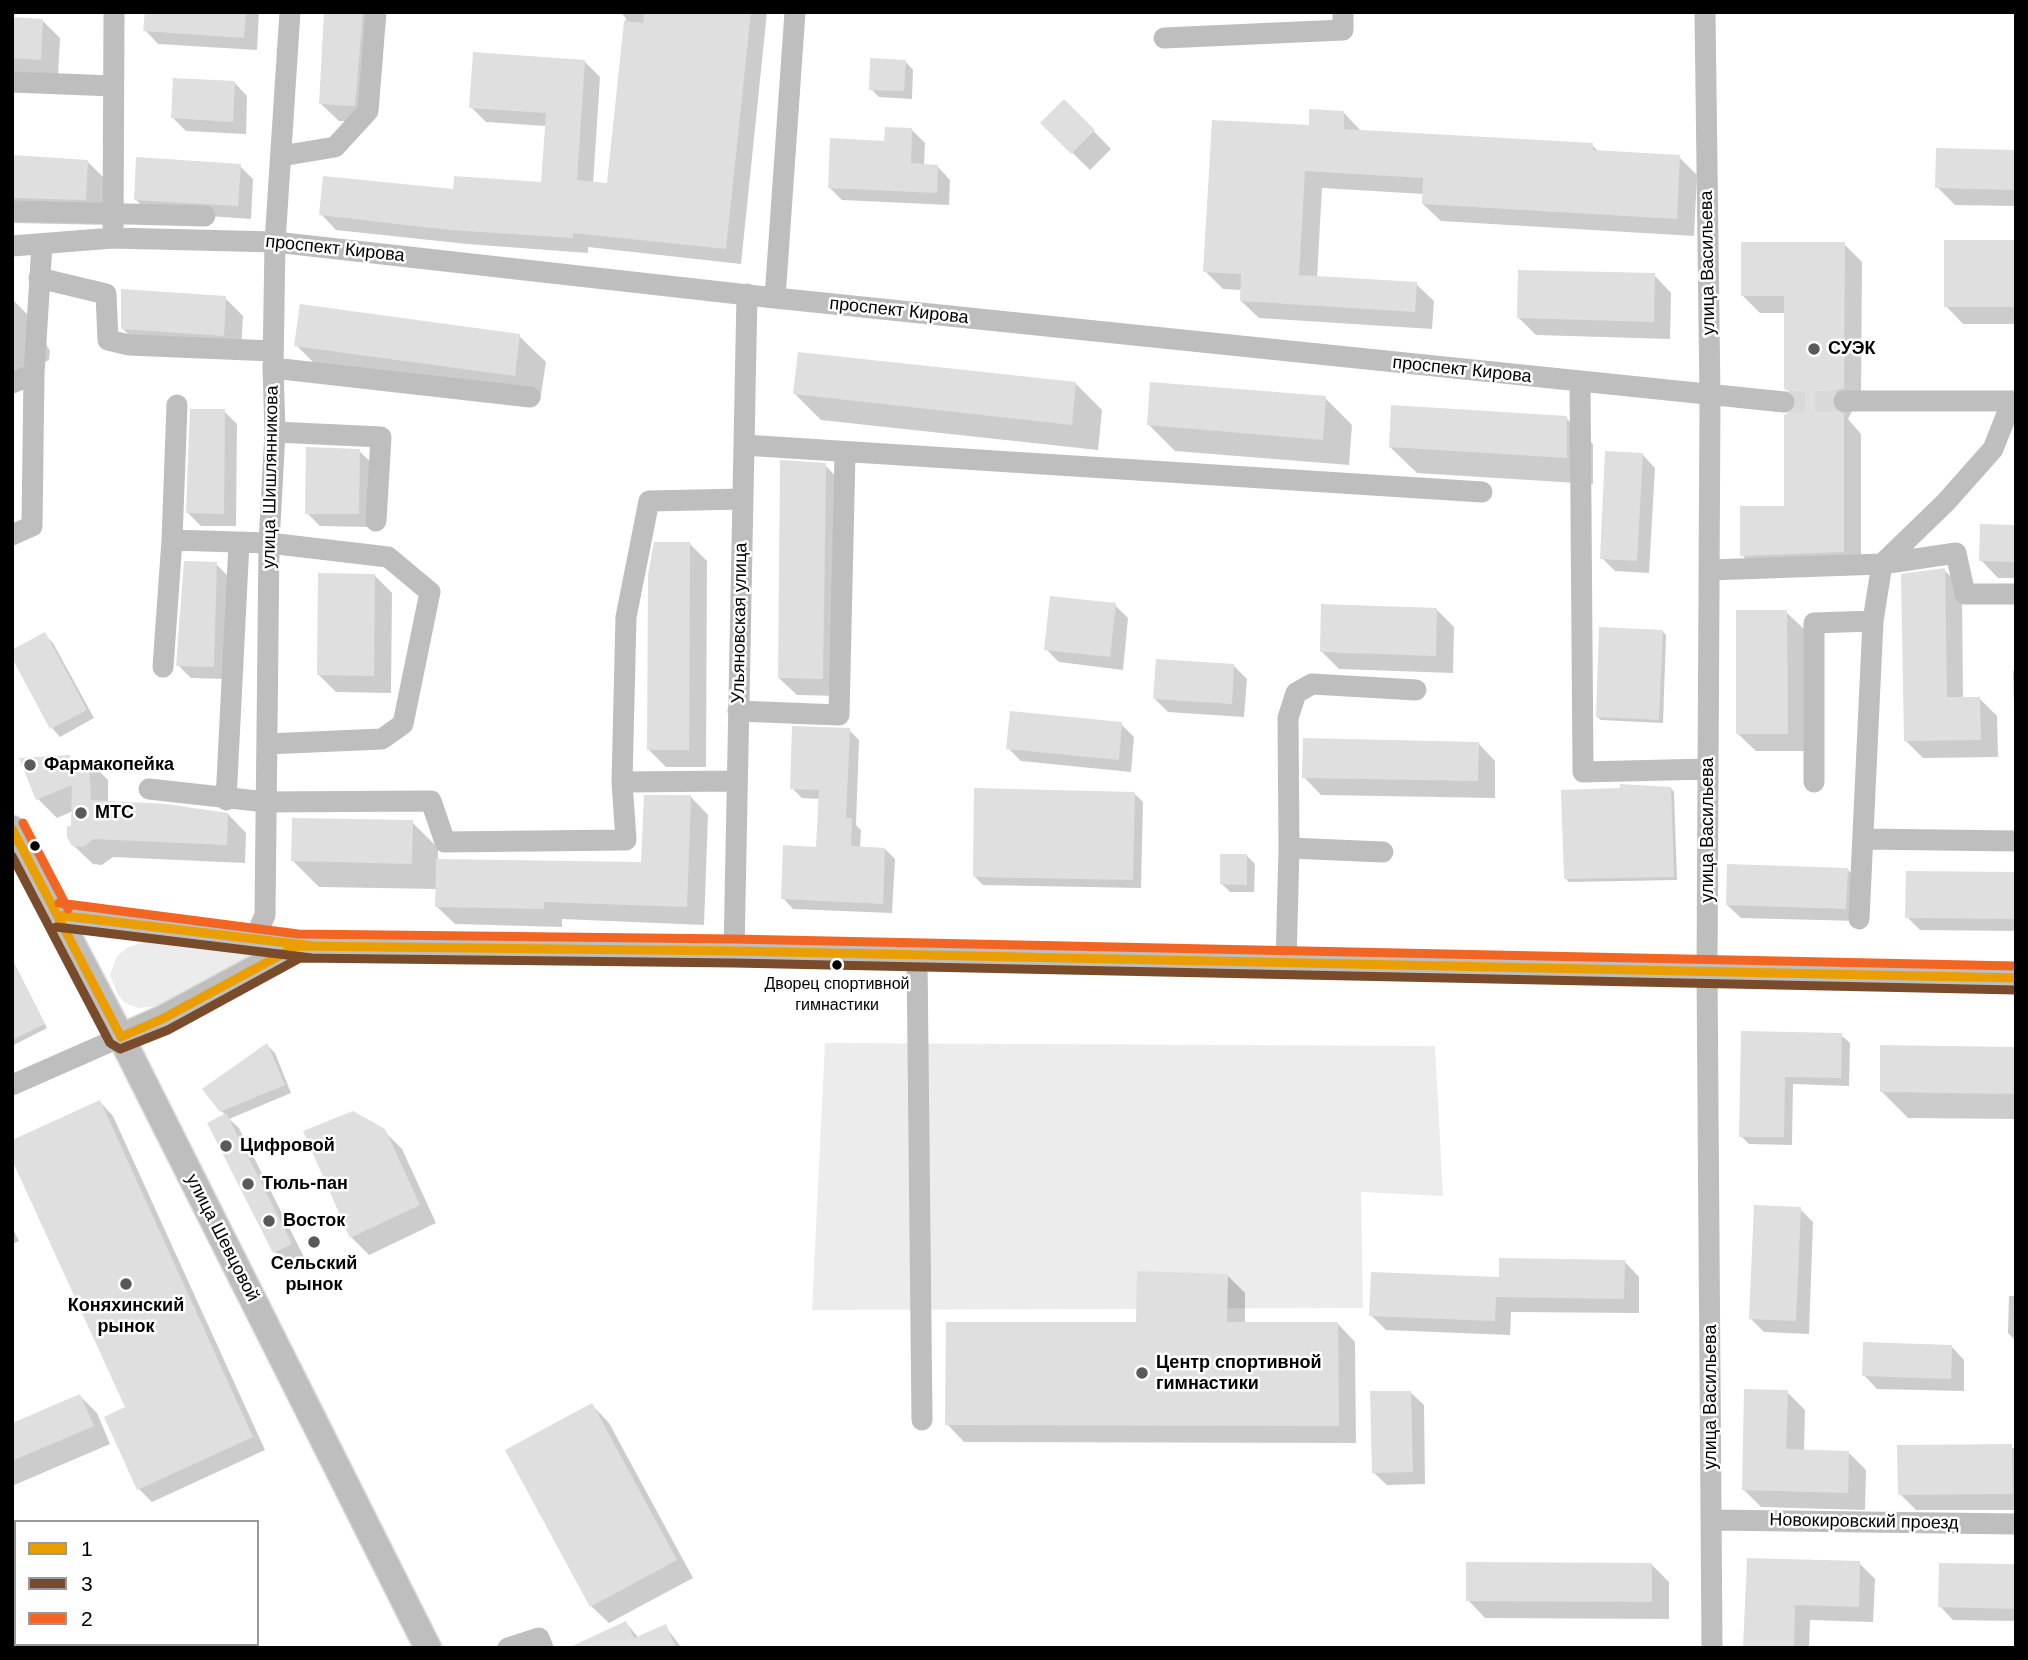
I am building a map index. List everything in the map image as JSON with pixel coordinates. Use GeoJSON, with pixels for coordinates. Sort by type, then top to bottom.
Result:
{"type":"FeatureCollection","features":[{"type":"Feature","properties":{"kind":"main road","name":"улица Шевцовой"},"geometry":{"type":"LineString","coordinates":[[12,829],[121,1037],[428,1648]]}},
{"type":"Feature","properties":{"kind":"main road"},"geometry":{"type":"LineString","coordinates":[[57,915],[296,946],[734,951],[2016,978]]}},
{"type":"Feature","properties":{"kind":"main road"},"geometry":{"type":"LineString","coordinates":[[121,1037],[162,1019],[296,946]]}},
{"type":"Feature","properties":{"kind":"street"},"geometry":{"type":"LineString","coordinates":[[113,238],[114,12]]}},
{"type":"Feature","properties":{"kind":"street","name":"улица Шишлянникова"},"geometry":{"type":"LineString","coordinates":[[254,940],[265,915],[269,543],[275,432],[275,242],[290,12]]}},
{"type":"Feature","properties":{"kind":"street"},"geometry":{"type":"LineString","coordinates":[[281,156],[335,147],[368,111],[376,12]]}},
{"type":"Feature","properties":{"kind":"street"},"geometry":{"type":"LineString","coordinates":[[775,298],[795,12]]}},
{"type":"Feature","properties":{"kind":"street"},"geometry":{"type":"LineString","coordinates":[[1164,38],[1343,30],[1343,12]]}},
{"type":"Feature","properties":{"kind":"street","name":"улица Васильева"},"geometry":{"type":"LineString","coordinates":[[1705,12],[1710,397],[1707,971],[1712,1648]]}},
{"type":"Feature","properties":{"kind":"street"},"geometry":{"type":"LineString","coordinates":[[12,82],[113,86]]}},
{"type":"Feature","properties":{"kind":"street"},"geometry":{"type":"LineString","coordinates":[[12,211],[205,216]]}},
{"type":"Feature","properties":{"kind":"street","name":"проспект Кирова"},"geometry":{"type":"LineString","coordinates":[[12,246],[113,238],[275,242],[775,298],[1710,397],[1784,402]]}},
{"type":"Feature","properties":{"kind":"street"},"geometry":{"type":"LineString","coordinates":[[12,535],[32,526],[34,374],[42,244]]}},
{"type":"Feature","properties":{"kind":"street"},"geometry":{"type":"LineString","coordinates":[[39,278],[106,295],[108,340],[129,345],[273,359],[530,397]]}},
{"type":"Feature","properties":{"kind":"street","name":"Ульяновская улица"},"geometry":{"type":"LineString","coordinates":[[734,951],[747,294]]}},
{"type":"Feature","properties":{"kind":"street"},"geometry":{"type":"LineString","coordinates":[[12,383],[34,374]]}},
{"type":"Feature","properties":{"kind":"street"},"geometry":{"type":"LineString","coordinates":[[1580,382],[1583,772],[1708,769]]}},
{"type":"Feature","properties":{"kind":"street"},"geometry":{"type":"LineString","coordinates":[[1844,401],[2014,401],[1993,449],[1946,502],[1882,564],[1873,621],[1859,919]]}},
{"type":"Feature","properties":{"kind":"street"},"geometry":{"type":"LineString","coordinates":[[163,667],[172,540],[177,405]]}},
{"type":"Feature","properties":{"kind":"street"},"geometry":{"type":"LineString","coordinates":[[275,432],[381,437],[376,521]]}},
{"type":"Feature","properties":{"kind":"street"},"geometry":{"type":"LineString","coordinates":[[744,445],[1482,492]]}},
{"type":"Feature","properties":{"kind":"street"},"geometry":{"type":"LineString","coordinates":[[738,711],[839,715],[845,453]]}},
{"type":"Feature","properties":{"kind":"street"},"geometry":{"type":"LineString","coordinates":[[149,789],[226,800],[266,802],[431,801],[445,842],[626,840],[622,782],[625,617],[649,501],[743,499]]}},
{"type":"Feature","properties":{"kind":"street"},"geometry":{"type":"LineString","coordinates":[[172,540],[269,543],[388,557],[430,592],[403,724],[382,739],[267,744]]}},
{"type":"Feature","properties":{"kind":"street"},"geometry":{"type":"LineString","coordinates":[[226,800],[239,542]]}},
{"type":"Feature","properties":{"kind":"street"},"geometry":{"type":"LineString","coordinates":[[1709,570],[1882,564],[1956,553],[1965,594],[2016,594]]}},
{"type":"Feature","properties":{"kind":"street"},"geometry":{"type":"LineString","coordinates":[[1814,782],[1814,623],[1873,621]]}},
{"type":"Feature","properties":{"kind":"street"},"geometry":{"type":"LineString","coordinates":[[1286,964],[1289,848],[1287,718],[1296,693],[1312,684],[1416,690]]}},
{"type":"Feature","properties":{"kind":"street"},"geometry":{"type":"LineString","coordinates":[[622,782],[737,781]]}},
{"type":"Feature","properties":{"kind":"street"},"geometry":{"type":"LineString","coordinates":[[1863,839],[2016,841]]}},
{"type":"Feature","properties":{"kind":"street"},"geometry":{"type":"LineString","coordinates":[[1289,848],[1383,852]]}},
{"type":"Feature","properties":{"kind":"street"},"geometry":{"type":"LineString","coordinates":[[916,956],[922,1420]]}},
{"type":"Feature","properties":{"kind":"street"},"geometry":{"type":"LineString","coordinates":[[12,1085],[121,1037]]}},
{"type":"Feature","properties":{"kind":"street","name":"Новокировский проезд"},"geometry":{"type":"LineString","coordinates":[[1712,1520],[2016,1524]]}},
{"type":"Feature","properties":{"kind":"street"},"geometry":{"type":"LineString","coordinates":[[508,1648],[539,1638],[543,1648]]}},
{"type":"Feature","properties":{"kind":"shaded area"},"geometry":{"type":"Polygon","coordinates":[[[144,942],[239,946],[250,949],[253,955],[159,1006],[138,1008],[125,1003],[118,995],[110,975],[117,956],[127,948],[144,942]]]}},
{"type":"Feature","properties":{"kind":"shaded area","name":"Дворец спортивной гимнастики"},"geometry":{"type":"Polygon","coordinates":[[[825,1043],[1435,1046],[1443,1196],[1361,1192],[1363,1308],[812,1310],[825,1043]]]}},
{"type":"Feature","properties":{"kind":"building"},"geometry":{"type":"Polygon","coordinates":[[[145,12],[246,12],[244,38],[143,31],[145,12]]]}},
{"type":"Feature","properties":{"kind":"building"},"geometry":{"type":"Polygon","coordinates":[[[324,12],[363,12],[355,106],[319,104],[324,12]]]}},
{"type":"Feature","properties":{"kind":"building"},"geometry":{"type":"Polygon","coordinates":[[[644,12],[751,12],[726,249],[573,233],[573,238],[450,230],[319,215],[323,176],[453,189],[454,176],[541,182],[546,113],[469,108],[473,52],[585,60],[577,180],[607,183],[624,21],[643,23],[644,12]]]}},
{"type":"Feature","properties":{"kind":"building"},"geometry":{"type":"Polygon","coordinates":[[[12,17],[43,19],[41,60],[12,58],[12,17]]]}},
{"type":"Feature","properties":{"kind":"building"},"geometry":{"type":"Polygon","coordinates":[[[870,58],[906,60],[904,91],[869,90],[870,58]]]}},
{"type":"Feature","properties":{"kind":"building"},"geometry":{"type":"Polygon","coordinates":[[[173,78],[235,81],[233,122],[171,118],[173,78]]]}},
{"type":"Feature","properties":{"kind":"building"},"geometry":{"type":"Polygon","coordinates":[[[1064,99],[1095,130],[1071,154],[1040,123],[1064,99]]]}},
{"type":"Feature","properties":{"kind":"building"},"geometry":{"type":"Polygon","coordinates":[[[1309,109],[1344,111],[1344,129],[1593,143],[1593,150],[1680,155],[1677,219],[1422,204],[1423,178],[1305,171],[1299,275],[1417,282],[1415,312],[1240,301],[1241,274],[1203,272],[1212,120],[1309,125],[1309,109]]]}},
{"type":"Feature","properties":{"kind":"building"},"geometry":{"type":"Polygon","coordinates":[[[885,127],[912,128],[911,163],[938,165],[937,193],[828,188],[830,138],[884,141],[885,127]]]}},
{"type":"Feature","properties":{"kind":"building"},"geometry":{"type":"Polygon","coordinates":[[[1936,148],[2016,150],[2016,190],[1935,188],[1936,148]]]}},
{"type":"Feature","properties":{"kind":"building"},"geometry":{"type":"Polygon","coordinates":[[[12,155],[88,160],[86,200],[12,198],[12,155]]]}},
{"type":"Feature","properties":{"kind":"building"},"geometry":{"type":"Polygon","coordinates":[[[136,157],[241,164],[238,206],[134,200],[136,157]]]}},
{"type":"Feature","properties":{"kind":"building"},"geometry":{"type":"Polygon","coordinates":[[[1944,240],[2016,240],[2016,307],[1944,307],[1944,240]]]}},
{"type":"Feature","properties":{"kind":"building","name":"СУЭК"},"geometry":{"type":"Polygon","coordinates":[[[1741,242],[1845,242],[1844,388],[1837,390],[1831,400],[1833,408],[1844,414],[1844,552],[1740,556],[1740,506],[1784,506],[1784,415],[1794,410],[1797,403],[1792,392],[1784,389],[1784,296],[1741,296],[1741,242]]]}},
{"type":"Feature","properties":{"kind":"building"},"geometry":{"type":"Polygon","coordinates":[[[1518,270],[1655,273],[1654,322],[1517,318],[1518,270]]]}},
{"type":"Feature","properties":{"kind":"building"},"geometry":{"type":"Polygon","coordinates":[[[121,289],[226,296],[224,336],[121,329],[121,289]]]}},
{"type":"Feature","properties":{"kind":"building"},"geometry":{"type":"Polygon","coordinates":[[[300,304],[520,334],[515,376],[294,346],[300,304]]]}},
{"type":"Feature","properties":{"kind":"building"},"geometry":{"type":"Polygon","coordinates":[[[798,352],[1076,382],[1072,425],[793,394],[798,352]]]}},
{"type":"Feature","properties":{"kind":"building"},"geometry":{"type":"Polygon","coordinates":[[[1150,382],[1326,396],[1323,440],[1147,425],[1150,382]]]}},
{"type":"Feature","properties":{"kind":"building"},"geometry":{"type":"Polygon","coordinates":[[[1391,405],[1567,416],[1567,458],[1389,447],[1391,405]]]}},
{"type":"Feature","properties":{"kind":"building"},"geometry":{"type":"Polygon","coordinates":[[[190,409],[225,409],[224,514],[186,513],[190,409]]]}},
{"type":"Feature","properties":{"kind":"building"},"geometry":{"type":"Polygon","coordinates":[[[306,447],[360,449],[359,514],[305,514],[306,447]]]}},
{"type":"Feature","properties":{"kind":"building"},"geometry":{"type":"Polygon","coordinates":[[[1605,451],[1643,453],[1637,561],[1600,559],[1605,451]]]}},
{"type":"Feature","properties":{"kind":"building"},"geometry":{"type":"Polygon","coordinates":[[[780,460],[826,463],[823,679],[778,678],[780,460]]]}},
{"type":"Feature","properties":{"kind":"building"},"geometry":{"type":"Polygon","coordinates":[[[1980,524],[2016,525],[2016,562],[1979,561],[1980,524]]]}},
{"type":"Feature","properties":{"kind":"building"},"geometry":{"type":"Polygon","coordinates":[[[654,542],[690,542],[689,750],[647,750],[648,575],[654,542]]]}},
{"type":"Feature","properties":{"kind":"building"},"geometry":{"type":"Polygon","coordinates":[[[184,561],[217,562],[214,667],[176,666],[184,561]]]}},
{"type":"Feature","properties":{"kind":"building"},"geometry":{"type":"Polygon","coordinates":[[[1945,568],[1947,697],[1980,697],[1981,740],[1904,741],[1901,574],[1945,568]]]}},
{"type":"Feature","properties":{"kind":"building"},"geometry":{"type":"Polygon","coordinates":[[[318,573],[375,574],[374,676],[317,675],[318,573]]]}},
{"type":"Feature","properties":{"kind":"building"},"geometry":{"type":"Polygon","coordinates":[[[1050,596],[1116,603],[1110,657],[1044,650],[1050,596]]]}},
{"type":"Feature","properties":{"kind":"building"},"geometry":{"type":"Polygon","coordinates":[[[1321,604],[1437,608],[1436,656],[1320,652],[1321,604]]]}},
{"type":"Feature","properties":{"kind":"building"},"geometry":{"type":"Polygon","coordinates":[[[1736,610],[1787,610],[1788,734],[1736,734],[1736,610]]]}},
{"type":"Feature","properties":{"kind":"building"},"geometry":{"type":"Polygon","coordinates":[[[1599,627],[1663,630],[1659,720],[1596,717],[1599,627]]]}},
{"type":"Feature","properties":{"kind":"building"},"geometry":{"type":"Polygon","coordinates":[[[45,632],[87,710],[50,729],[12,658],[12,650],[45,632]]]}},
{"type":"Feature","properties":{"kind":"building"},"geometry":{"type":"Polygon","coordinates":[[[1156,659],[1234,664],[1232,704],[1153,699],[1156,659]]]}},
{"type":"Feature","properties":{"kind":"building"},"geometry":{"type":"Polygon","coordinates":[[[1010,711],[1122,722],[1119,760],[1006,749],[1010,711]]]}},
{"type":"Feature","properties":{"kind":"building"},"geometry":{"type":"Polygon","coordinates":[[[792,726],[850,728],[846,818],[852,818],[851,846],[885,848],[883,904],[781,899],[783,845],[816,847],[819,790],[790,789],[792,726]]]}},
{"type":"Feature","properties":{"kind":"building"},"geometry":{"type":"Polygon","coordinates":[[[1303,738],[1479,742],[1478,781],[1302,778],[1303,738]]]}},
{"type":"Feature","properties":{"kind":"building"},"geometry":{"type":"Polygon","coordinates":[[[70,755],[70,760],[89,759],[91,800],[166,804],[228,813],[227,845],[94,839],[83,847],[72,846],[67,837],[67,826],[71,826],[72,785],[36,800],[19,758],[70,755]]]}},
{"type":"Feature","properties":{"kind":"building"},"geometry":{"type":"Polygon","coordinates":[[[1620,784],[1671,787],[1674,877],[1564,879],[1561,790],[1620,788],[1620,784]]]}},
{"type":"Feature","properties":{"kind":"building"},"geometry":{"type":"Polygon","coordinates":[[[974,788],[1135,792],[1133,880],[973,877],[974,788]]]}},
{"type":"Feature","properties":{"kind":"building"},"geometry":{"type":"Polygon","coordinates":[[[644,795],[691,795],[687,907],[544,902],[544,909],[435,907],[436,859],[641,862],[644,795]]]}},
{"type":"Feature","properties":{"kind":"building"},"geometry":{"type":"Polygon","coordinates":[[[292,818],[413,820],[412,864],[291,861],[292,818]]]}},
{"type":"Feature","properties":{"kind":"building"},"geometry":{"type":"Polygon","coordinates":[[[1220,854],[1247,854],[1247,885],[1220,884],[1220,854]]]}},
{"type":"Feature","properties":{"kind":"building"},"geometry":{"type":"Polygon","coordinates":[[[1727,864],[1848,868],[1846,909],[1726,905],[1727,864]]]}},
{"type":"Feature","properties":{"kind":"building"},"geometry":{"type":"Polygon","coordinates":[[[1906,871],[2016,872],[2016,919],[1905,918],[1906,871]]]}},
{"type":"Feature","properties":{"kind":"building"},"geometry":{"type":"Polygon","coordinates":[[[12,960],[45,1024],[12,1040],[12,960]]]}},
{"type":"Feature","properties":{"kind":"building"},"geometry":{"type":"Polygon","coordinates":[[[1741,1031],[1842,1033],[1841,1078],[1785,1077],[1784,1137],[1739,1137],[1741,1031]]]}},
{"type":"Feature","properties":{"kind":"building"},"geometry":{"type":"Polygon","coordinates":[[[267,1043],[285,1085],[220,1112],[202,1089],[267,1043]]]}},
{"type":"Feature","properties":{"kind":"building"},"geometry":{"type":"Polygon","coordinates":[[[1880,1045],[2016,1047],[2016,1094],[1880,1092],[1880,1045]]]}},
{"type":"Feature","properties":{"kind":"building","name":"Коняхинский рынок"},"geometry":{"type":"Polygon","coordinates":[[[100,1100],[253,1437],[137,1490],[104,1417],[125,1407],[12,1160],[12,1140],[100,1100]]]}},
{"type":"Feature","properties":{"kind":"building"},"geometry":{"type":"Polygon","coordinates":[[[353,1111],[385,1129],[420,1205],[350,1238],[303,1131],[353,1111]]]}},
{"type":"Feature","properties":{"kind":"building"},"geometry":{"type":"Polygon","coordinates":[[[226,1113],[292,1244],[273,1253],[207,1123],[226,1113]]]}},
{"type":"Feature","properties":{"kind":"building"},"geometry":{"type":"Polygon","coordinates":[[[1754,1205],[1801,1207],[1796,1321],[1749,1319],[1754,1205]]]}},
{"type":"Feature","properties":{"kind":"building"},"geometry":{"type":"Polygon","coordinates":[[[1499,1258],[1625,1260],[1624,1299],[1496,1297],[1495,1321],[1369,1316],[1371,1272],[1499,1277],[1499,1258]]]}},
{"type":"Feature","properties":{"kind":"building","name":"Центр спортивной гимнастики"},"geometry":{"type":"Polygon","coordinates":[[[1137,1271],[1228,1274],[1227,1322],[1338,1322],[1339,1426],[945,1425],[946,1322],[1136,1322],[1137,1271]]]}},
{"type":"Feature","properties":{"kind":"building"},"geometry":{"type":"Polygon","coordinates":[[[1863,1342],[1952,1345],[1951,1379],[1862,1376],[1863,1342]]]}},
{"type":"Feature","properties":{"kind":"building"},"geometry":{"type":"Polygon","coordinates":[[[1744,1389],[1788,1390],[1786,1449],[1849,1451],[1848,1493],[1742,1490],[1744,1389]]]}},
{"type":"Feature","properties":{"kind":"building"},"geometry":{"type":"Polygon","coordinates":[[[1370,1391],[1411,1391],[1413,1472],[1372,1473],[1370,1391]]]}},
{"type":"Feature","properties":{"kind":"building"},"geometry":{"type":"Polygon","coordinates":[[[80,1394],[94,1426],[12,1461],[12,1423],[80,1394]]]}},
{"type":"Feature","properties":{"kind":"building"},"geometry":{"type":"Polygon","coordinates":[[[592,1403],[677,1560],[590,1607],[505,1450],[592,1403]]]}},
{"type":"Feature","properties":{"kind":"building"},"geometry":{"type":"Polygon","coordinates":[[[2012,1444],[2013,1494],[1898,1495],[1897,1445],[2012,1444]]]}},
{"type":"Feature","properties":{"kind":"building"},"geometry":{"type":"Polygon","coordinates":[[[1747,1558],[1860,1561],[1859,1607],[1795,1605],[1794,1648],[1743,1648],[1747,1558]]]}},
{"type":"Feature","properties":{"kind":"building"},"geometry":{"type":"Polygon","coordinates":[[[1466,1562],[1652,1563],[1652,1602],[1466,1601],[1466,1562]]]}},
{"type":"Feature","properties":{"kind":"building"},"geometry":{"type":"Polygon","coordinates":[[[1939,1563],[2016,1564],[2016,1609],[1938,1607],[1939,1563]]]}},
{"type":"Feature","properties":{"kind":"building"},"geometry":{"type":"Polygon","coordinates":[[[626,1621],[634,1638],[666,1624],[676,1648],[568,1648],[626,1621]]]}},
{"type":"Feature","properties":{"kind":"tunnel"},"geometry":{"type":"LineString","coordinates":[[1784,402],[1844,401]]}},
{"type":"Feature","properties":{"kind":"transit line","name":"2"},"geometry":{"type":"LineString","coordinates":[[23,823],[68,909]]}},
{"type":"Feature","properties":{"kind":"transit line","name":"1"},"geometry":{"type":"LineString","coordinates":[[12,829],[121,1037],[162,1019],[297,946],[734,951],[2016,978]]}},
{"type":"Feature","properties":{"kind":"transit line","name":"3"},"geometry":{"type":"LineString","coordinates":[[12,856],[110,1043],[120,1049],[168,1030],[300,958],[734,963],[2016,990]]}},
{"type":"Feature","properties":{"kind":"transit line","name":"2"},"geometry":{"type":"LineString","coordinates":[[59,903],[298,934],[734,939],[2016,966]]}},
{"type":"Feature","properties":{"kind":"transit line","name":"1"},"geometry":{"type":"LineString","coordinates":[[57,915],[313,946]]}},
{"type":"Feature","properties":{"kind":"transit line","name":"3"},"geometry":{"type":"LineString","coordinates":[[56,927],[312,958]]}},
{"type":"Feature","properties":{"kind":"place","name":"СУЭК"},"geometry":{"type":"Point","coordinates":[1814,349]}},
{"type":"Feature","properties":{"kind":"place","name":"Фармакопейка"},"geometry":{"type":"Point","coordinates":[30,765]}},
{"type":"Feature","properties":{"kind":"place","name":"МТС"},"geometry":{"type":"Point","coordinates":[81,813]}},
{"type":"Feature","properties":{"kind":"place","name":"Дворец спортивной гимнастики"},"geometry":{"type":"Point","coordinates":[837,965]}},
{"type":"Feature","properties":{"kind":"place","name":"Цифровой"},"geometry":{"type":"Point","coordinates":[226,1146]}},
{"type":"Feature","properties":{"kind":"place","name":"Тюль-пан"},"geometry":{"type":"Point","coordinates":[248,1184]}},
{"type":"Feature","properties":{"kind":"place","name":"Восток"},"geometry":{"type":"Point","coordinates":[269,1221]}},
{"type":"Feature","properties":{"kind":"place","name":"Сельский рынок"},"geometry":{"type":"Point","coordinates":[314,1242]}},
{"type":"Feature","properties":{"kind":"place","name":"Коняхинский рынок"},"geometry":{"type":"Point","coordinates":[126,1284]}},
{"type":"Feature","properties":{"kind":"place","name":"Центр спортивной гимнастики"},"geometry":{"type":"Point","coordinates":[1142,1373]}}]}
